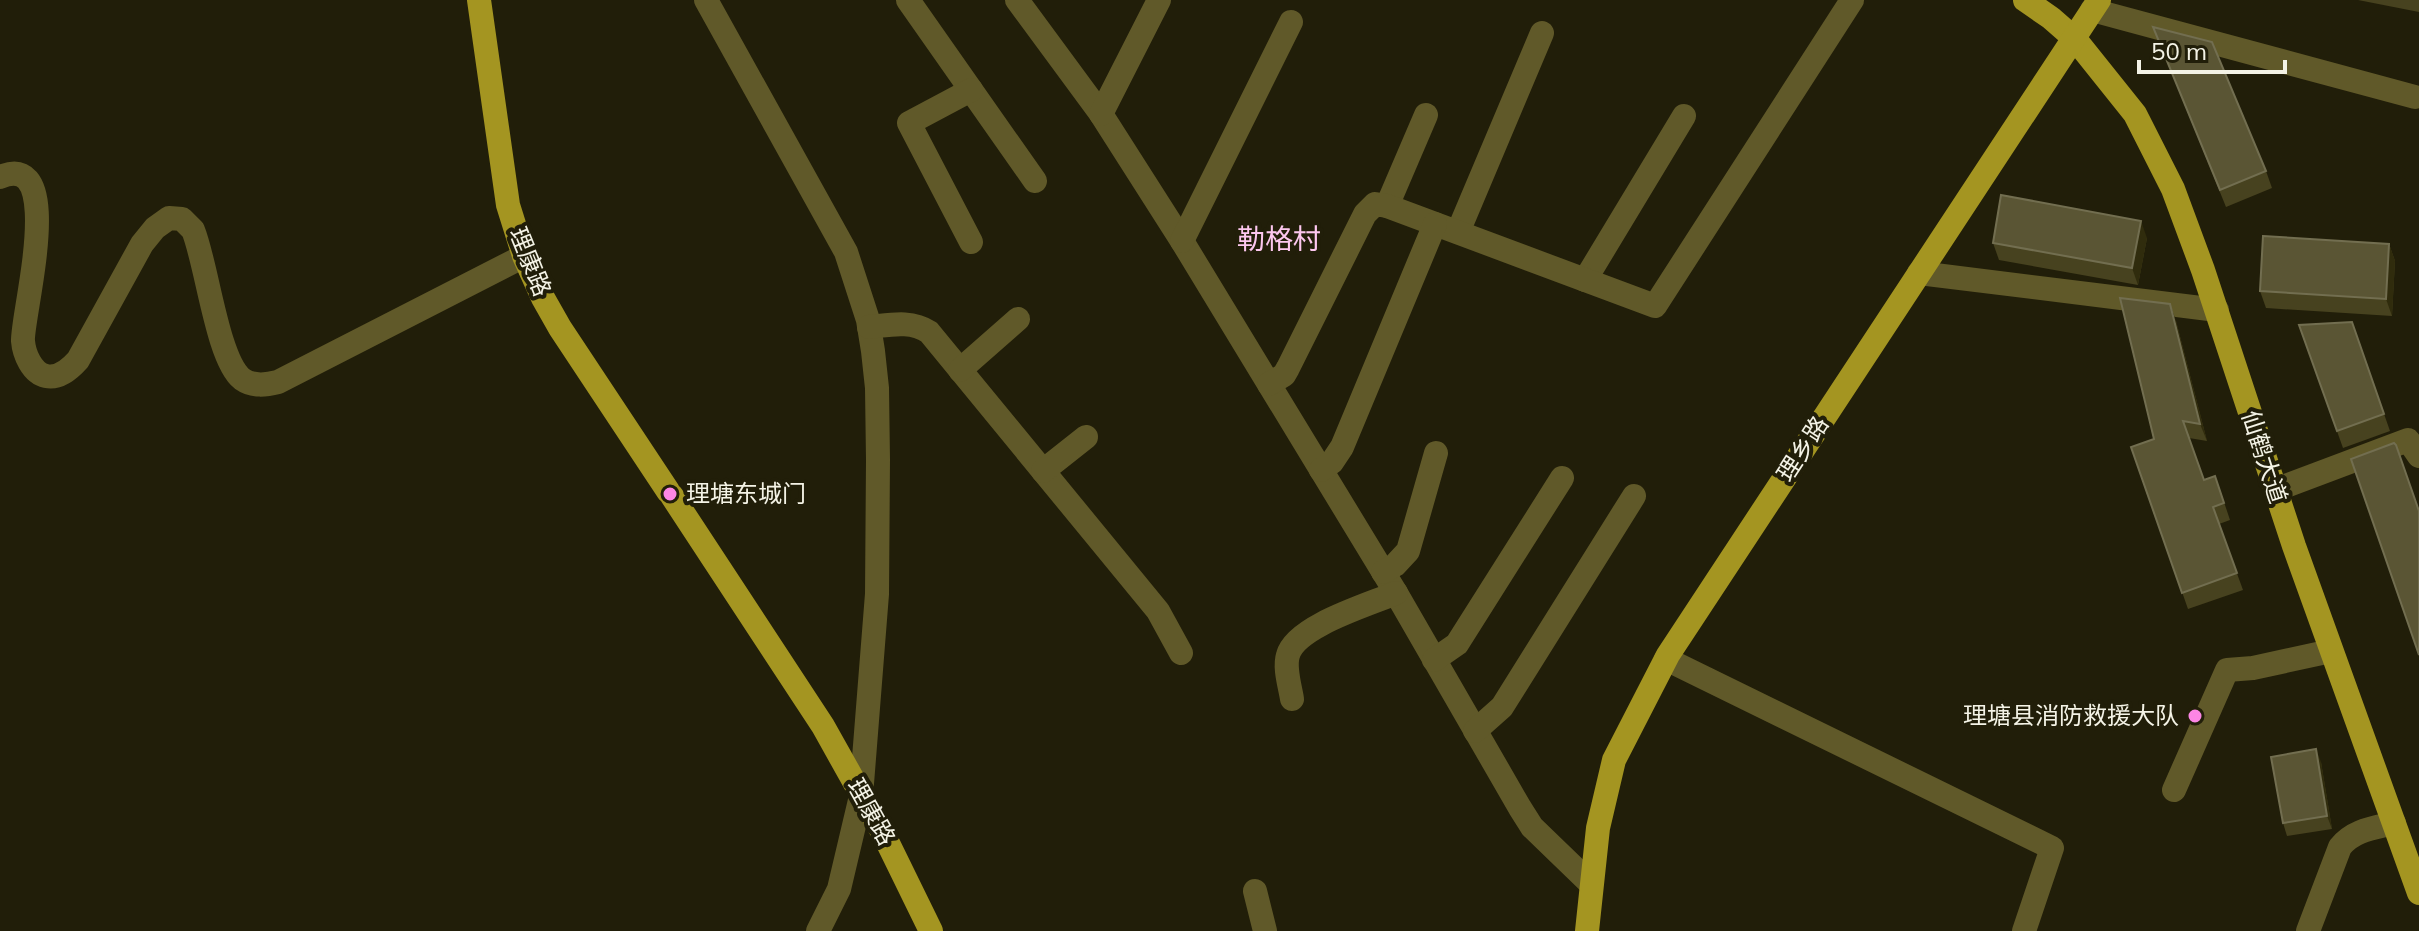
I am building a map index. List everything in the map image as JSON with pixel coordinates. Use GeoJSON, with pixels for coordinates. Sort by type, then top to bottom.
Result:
{"type":"FeatureCollection","features":[{"type":"Feature","properties":{"kind":"main road","name":"理康路"},"geometry":{"type":"LineString","coordinates":[[479,0],[508,205],[524,256],[543,298],[823,726],[884,835],[931,931]]}},
{"type":"Feature","properties":{"kind":"main road","name":"仙鹤大道"},"geometry":{"type":"LineString","coordinates":[[2025,0],[2075,39],[2135,114],[2173,189],[2217,310],[2331,651],[2419,893]]}},
{"type":"Feature","properties":{"kind":"main road","name":"理乡路"},"geometry":{"type":"LineString","coordinates":[[1587,931],[1598,828],[1614,760],[1666,659],[2096,5]]}},
{"type":"Feature","properties":{"kind":"street"},"geometry":{"type":"LineString","coordinates":[[908,0],[1035,181]]}},
{"type":"Feature","properties":{"kind":"street"},"geometry":{"type":"LineString","coordinates":[[1017,0],[1101,114],[1182,241],[1389,582],[1532,827],[1591,884]]}},
{"type":"Feature","properties":{"kind":"street"},"geometry":{"type":"LineString","coordinates":[[1101,114],[1159,0]]}},
{"type":"Feature","properties":{"kind":"street"},"geometry":{"type":"LineString","coordinates":[[1269,384],[1284,375],[1368,210],[1375,204],[1655,306],[1852,0]]}},
{"type":"Feature","properties":{"kind":"street"},"geometry":{"type":"LineString","coordinates":[[711,2],[846,252],[869,327],[877,388],[878,507],[874,633],[861,796],[839,889],[818,931]]}},
{"type":"Feature","properties":{"kind":"street"},"geometry":{"type":"LineString","coordinates":[[2096,5],[2415,97]]}},
{"type":"Feature","properties":{"kind":"street"},"geometry":{"type":"LineString","coordinates":[[1182,241],[1291,22]]}},
{"type":"Feature","properties":{"kind":"street"},"geometry":{"type":"LineString","coordinates":[[1321,470],[1332,462],[1342,447],[1542,33]]}},
{"type":"Feature","properties":{"kind":"street"},"geometry":{"type":"LineString","coordinates":[[971,90],[909,123],[971,242]]}},
{"type":"Feature","properties":{"kind":"street"},"geometry":{"type":"LineString","coordinates":[[1387,206],[1426,115]]}},
{"type":"Feature","properties":{"kind":"street"},"geometry":{"type":"LineString","coordinates":[[1585,280],[1684,116]]}},
{"type":"Feature","properties":{"kind":"street"},"geometry":{"type":"LineString","coordinates":[[0,177],[13,173],[21,175],[34,195],[36,254],[23,326],[23,344],[30,363],[41,374],[48,376],[60,375],[78,360],[142,244],[155,228],[169,218],[182,219],[193,230],[226,352],[239,377],[256,385],[278,382],[524,256]]}},
{"type":"Feature","properties":{"kind":"street"},"geometry":{"type":"LineString","coordinates":[[1919,273],[2217,310]]}},
{"type":"Feature","properties":{"kind":"street"},"geometry":{"type":"LineString","coordinates":[[960,370],[1018,319]]}},
{"type":"Feature","properties":{"kind":"street"},"geometry":{"type":"LineString","coordinates":[[869,327],[906,324],[920,326],[929,332],[1158,611],[1181,653]]}},
{"type":"Feature","properties":{"kind":"street"},"geometry":{"type":"LineString","coordinates":[[1043,471],[1086,437]]}},
{"type":"Feature","properties":{"kind":"street"},"geometry":{"type":"LineString","coordinates":[[2275,490],[2408,440],[2419,456]]}},
{"type":"Feature","properties":{"kind":"street"},"geometry":{"type":"LineString","coordinates":[[1292,699],[1287,658],[1292,644],[1389,582],[1395,565],[1408,551],[1436,453]]}},
{"type":"Feature","properties":{"kind":"street"},"geometry":{"type":"LineString","coordinates":[[1434,660],[1457,644],[1562,478]]}},
{"type":"Feature","properties":{"kind":"street"},"geometry":{"type":"LineString","coordinates":[[1475,731],[1502,707],[1634,496]]}},
{"type":"Feature","properties":{"kind":"street"},"geometry":{"type":"LineString","coordinates":[[2174,790],[2227,670],[2253,668],[2331,651]]}},
{"type":"Feature","properties":{"kind":"street"},"geometry":{"type":"LineString","coordinates":[[1666,659],[2052,848],[2024,931]]}},
{"type":"Feature","properties":{"kind":"street"},"geometry":{"type":"LineString","coordinates":[[2308,931],[2340,847],[2361,832],[2394,823]]}},
{"type":"Feature","properties":{"kind":"street"},"geometry":{"type":"LineString","coordinates":[[1255,891],[1265,931]]}},
{"type":"Feature","properties":{"kind":"building"},"geometry":{"type":"Polygon","coordinates":[[[2153,27],[2212,42],[2266,171],[2220,190],[2153,27]]]}},
{"type":"Feature","properties":{"kind":"building"},"geometry":{"type":"Polygon","coordinates":[[[2001,195],[2141,221],[2132,268],[1993,243],[2001,195]]]}},
{"type":"Feature","properties":{"kind":"building"},"geometry":{"type":"Polygon","coordinates":[[[2263,236],[2389,244],[2386,299],[2260,291],[2263,236]]]}},
{"type":"Feature","properties":{"kind":"building"},"geometry":{"type":"Polygon","coordinates":[[[2120,298],[2170,304],[2200,424],[2183,421],[2204,480],[2215,476],[2224,503],[2213,507],[2237,573],[2182,593],[2131,447],[2154,439],[2120,298]]]}},
{"type":"Feature","properties":{"kind":"building"},"geometry":{"type":"Polygon","coordinates":[[[2352,322],[2384,414],[2337,431],[2299,325],[2352,322]]]}},
{"type":"Feature","properties":{"kind":"building"},"geometry":{"type":"Polygon","coordinates":[[[2394,443],[2419,511],[2419,655],[2351,459],[2394,443]]]}},
{"type":"Feature","properties":{"kind":"building"},"geometry":{"type":"Polygon","coordinates":[[[2316,749],[2327,816],[2283,823],[2271,757],[2316,749]]]}},
{"type":"Feature","properties":{"kind":"place","name":"理塘东城门"},"geometry":{"type":"Point","coordinates":[670,494]}},
{"type":"Feature","properties":{"kind":"place","name":"理塘县消防救援大队"},"geometry":{"type":"Point","coordinates":[2195,716]}},
{"type":"Feature","properties":{"kind":"district","name":"勒格村"},"geometry":{"type":"Point","coordinates":[1279,239]}}]}
